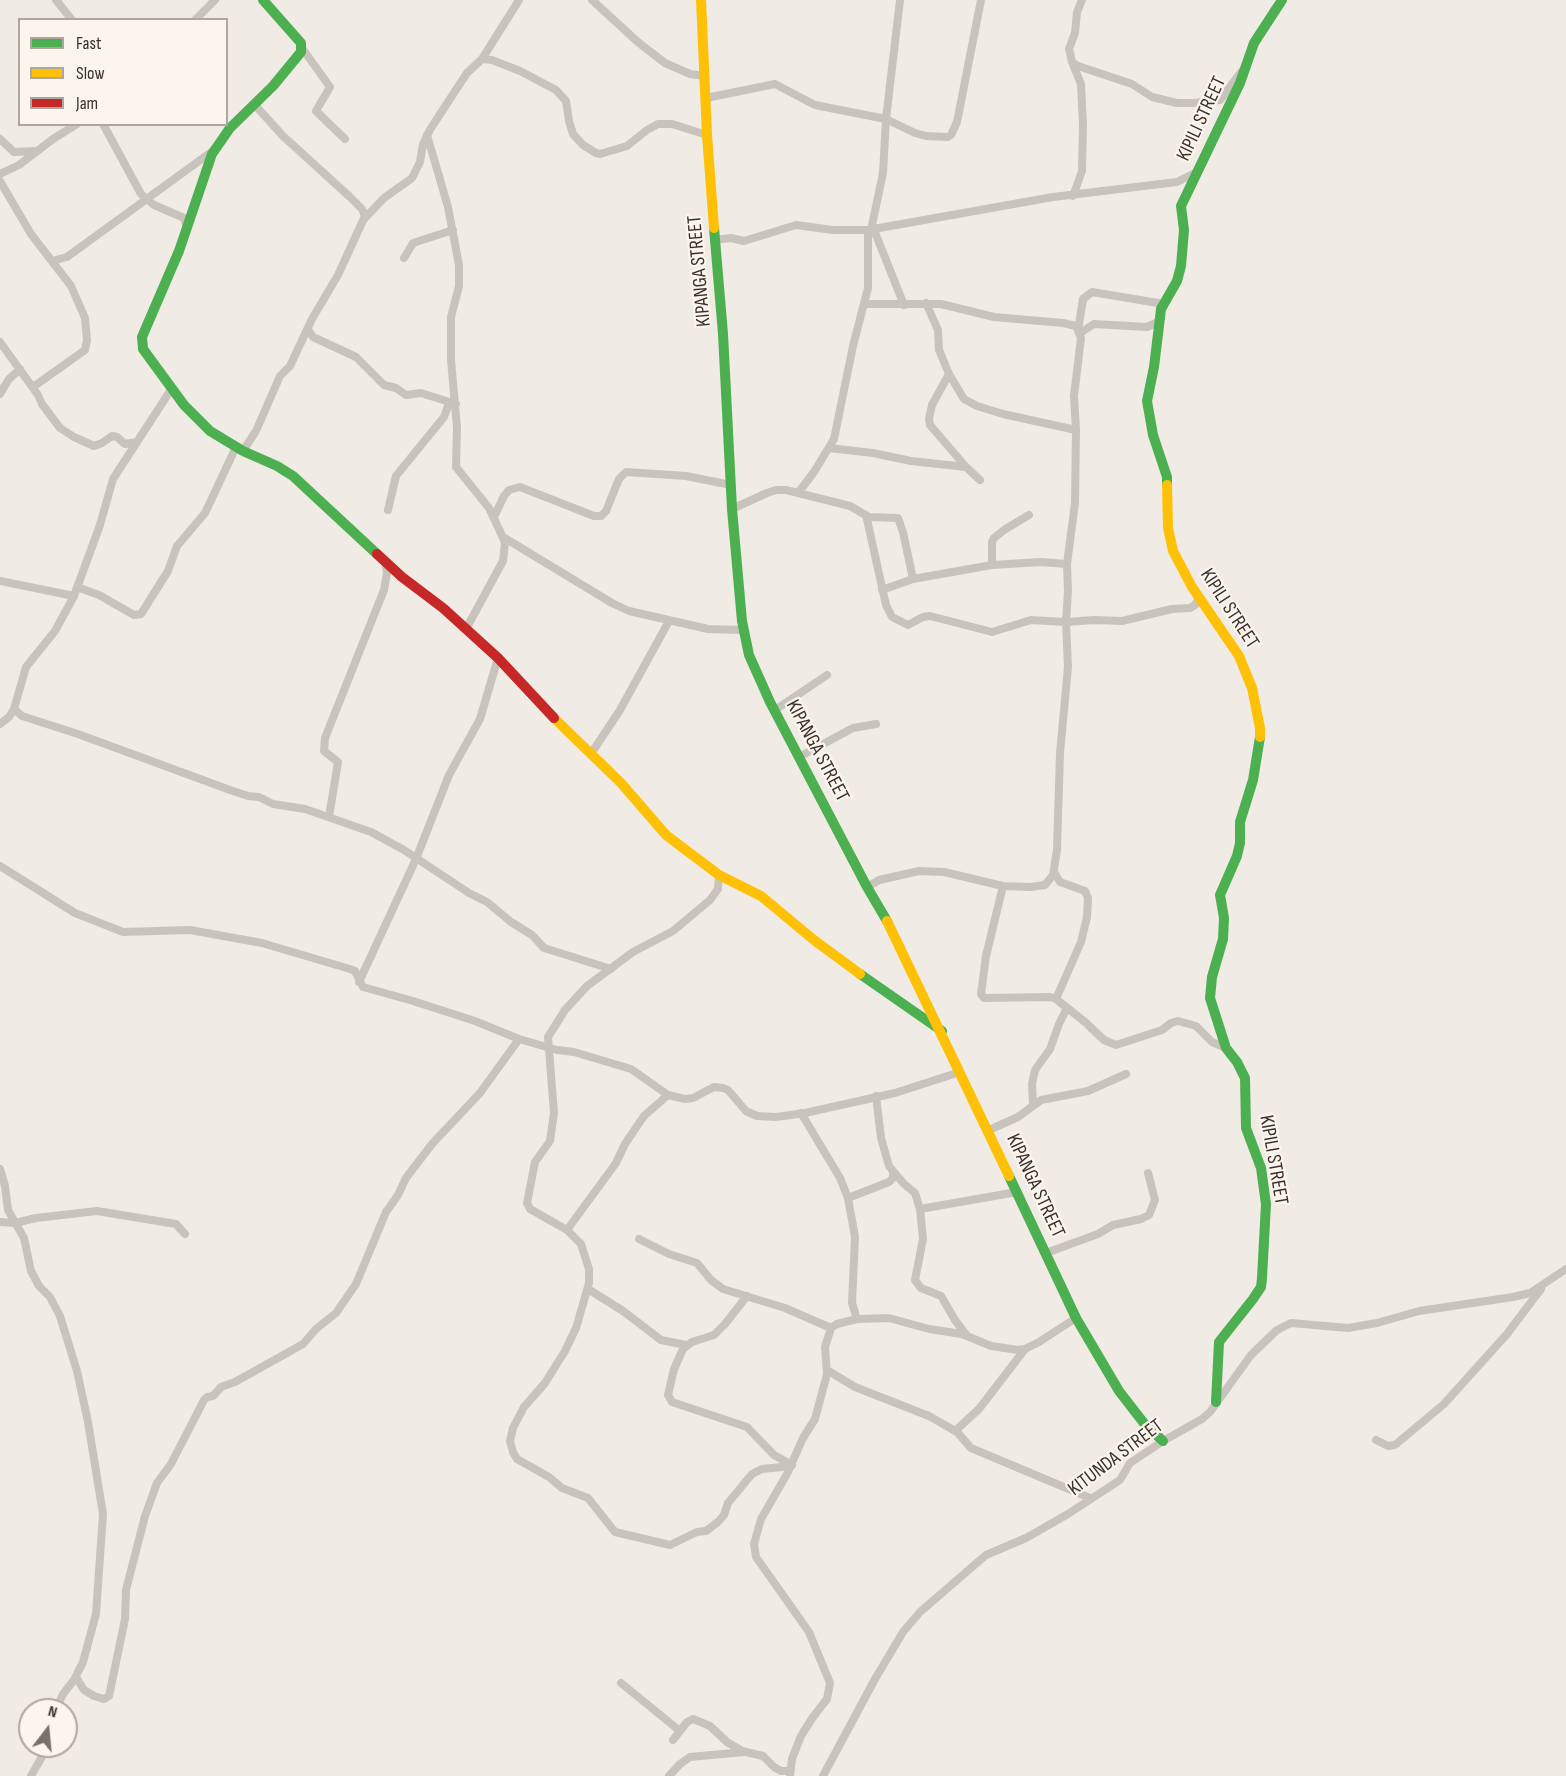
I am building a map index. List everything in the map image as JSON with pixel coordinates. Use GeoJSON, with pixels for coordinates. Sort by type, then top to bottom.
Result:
{"type":"FeatureCollection","features":[{"type":"Feature","properties":{"kind":"street"},"geometry":{"type":"LineString","coordinates":[[56,0],[70,18]]}},
{"type":"Feature","properties":{"kind":"street"},"geometry":{"type":"LineString","coordinates":[[197,18],[215,0]]}},
{"type":"Feature","properties":{"kind":"street"},"geometry":{"type":"LineString","coordinates":[[263,0],[300,43],[330,87],[316,111],[345,139]]}},
{"type":"Feature","properties":{"kind":"street"},"geometry":{"type":"LineString","coordinates":[[0,581],[99,595],[134,615],[141,614],[168,571],[177,546],[205,513],[239,449],[256,431],[277,381],[290,366],[338,275],[364,219],[384,198],[412,178],[420,162],[427,135],[467,73],[482,59],[519,0]]}},
{"type":"Feature","properties":{"kind":"street"},"geometry":{"type":"LineString","coordinates":[[592,0],[639,43],[665,63],[690,74],[705,76]]}},
{"type":"Feature","properties":{"kind":"street","name":"KIPANGA STREET"},"geometry":{"type":"LineString","coordinates":[[701,0],[707,135],[723,334],[732,509],[743,630],[749,655],[867,887],[895,933],[1076,1318],[1119,1391],[1143,1422],[1163,1441]]}},
{"type":"Feature","properties":{"kind":"street"},"geometry":{"type":"LineString","coordinates":[[798,493],[829,448],[836,428],[864,304],[869,278],[871,230],[883,173],[886,119],[900,0]]}},
{"type":"Feature","properties":{"kind":"street"},"geometry":{"type":"LineString","coordinates":[[706,98],[775,84],[815,105],[886,119],[926,136],[951,135],[957,122],[981,0]]}},
{"type":"Feature","properties":{"kind":"street"},"geometry":{"type":"LineString","coordinates":[[1072,196],[1082,171],[1083,125],[1081,84],[1069,49],[1082,0]]}},
{"type":"Feature","properties":{"kind":"street","name":"KIPILI STREET"},"geometry":{"type":"LineString","coordinates":[[1216,1402],[1218,1342],[1260,1289],[1266,1204],[1261,1168],[1246,1128],[1245,1078],[1237,1062],[1226,1048],[1210,998],[1212,977],[1223,939],[1224,918],[1220,897],[1237,856],[1240,843],[1240,822],[1253,780],[1260,728],[1252,688],[1243,662],[1199,598],[1173,551],[1168,528],[1167,477],[1149,416],[1147,394],[1154,367],[1161,309],[1177,281],[1181,266],[1184,230],[1181,206],[1240,82],[1259,33],[1282,0]]}},
{"type":"Feature","properties":{"kind":"street"},"geometry":{"type":"LineString","coordinates":[[302,48],[300,55],[273,86],[230,128],[214,150],[175,262],[141,341],[143,349],[184,405],[210,431],[239,449],[293,476],[405,579],[443,608],[498,658],[542,706],[621,783],[666,835],[719,875],[761,896],[822,946],[942,1032]]}},
{"type":"Feature","properties":{"kind":"street"},"geometry":{"type":"LineString","coordinates":[[482,59],[492,60],[520,70],[556,90],[567,103],[573,134],[583,145],[596,153],[600,154],[627,146],[658,124],[672,124],[707,135]]}},
{"type":"Feature","properties":{"kind":"street"},"geometry":{"type":"LineString","coordinates":[[1072,62],[1132,84],[1152,97],[1177,103],[1220,100],[1245,67]]}},
{"type":"Feature","properties":{"kind":"street"},"geometry":{"type":"LineString","coordinates":[[254,104],[283,136],[362,209],[364,219]]}},
{"type":"Feature","properties":{"kind":"street"},"geometry":{"type":"LineString","coordinates":[[0,174],[19,165],[74,126]]}},
{"type":"Feature","properties":{"kind":"street"},"geometry":{"type":"LineString","coordinates":[[104,126],[136,187],[154,205],[181,216],[187,228]]}},
{"type":"Feature","properties":{"kind":"street"},"geometry":{"type":"LineString","coordinates":[[427,135],[453,230],[459,265],[459,286],[451,316],[452,404],[457,469],[489,508],[505,549],[503,561],[466,629]]}},
{"type":"Feature","properties":{"kind":"street"},"geometry":{"type":"LineString","coordinates":[[0,139],[14,152],[36,151]]}},
{"type":"Feature","properties":{"kind":"street"},"geometry":{"type":"LineString","coordinates":[[52,261],[67,257],[214,150]]}},
{"type":"Feature","properties":{"kind":"street"},"geometry":{"type":"LineString","coordinates":[[714,240],[729,238],[744,241],[796,225],[833,230],[871,230],[1053,197],[1177,182],[1198,172]]}},
{"type":"Feature","properties":{"kind":"street"},"geometry":{"type":"LineString","coordinates":[[0,181],[31,234],[71,286],[85,318],[87,345],[81,353],[33,387]]}},
{"type":"Feature","properties":{"kind":"street"},"geometry":{"type":"LineString","coordinates":[[404,258],[413,243],[453,230]]}},
{"type":"Feature","properties":{"kind":"street"},"geometry":{"type":"LineString","coordinates":[[871,230],[904,305]]}},
{"type":"Feature","properties":{"kind":"street"},"geometry":{"type":"LineString","coordinates":[[867,887],[879,880],[920,871],[934,871],[1003,886],[1038,887],[1049,883],[1054,872],[1057,850],[1060,753],[1068,667],[1065,622],[1068,591],[1067,564],[1075,503],[1074,396],[1083,299],[1092,292],[1164,304]]}},
{"type":"Feature","properties":{"kind":"street"},"geometry":{"type":"LineString","coordinates":[[926,303],[938,330],[939,350],[949,374],[960,395],[970,404],[1003,414],[1076,430]]}},
{"type":"Feature","properties":{"kind":"street"},"geometry":{"type":"LineString","coordinates":[[864,304],[941,304],[994,317],[1074,325],[1079,331]]}},
{"type":"Feature","properties":{"kind":"street"},"geometry":{"type":"LineString","coordinates":[[1079,331],[1094,324],[1147,327],[1158,322]]}},
{"type":"Feature","properties":{"kind":"street"},"geometry":{"type":"LineString","coordinates":[[308,329],[313,337],[356,357],[384,385],[396,388],[406,395],[421,393],[452,404]]}},
{"type":"Feature","properties":{"kind":"street"},"geometry":{"type":"LineString","coordinates":[[0,342],[60,428],[94,446],[112,436],[125,444],[137,442]]}},
{"type":"Feature","properties":{"kind":"street"},"geometry":{"type":"LineString","coordinates":[[0,394],[20,369]]}},
{"type":"Feature","properties":{"kind":"street"},"geometry":{"type":"LineString","coordinates":[[949,374],[932,405],[930,425],[980,480]]}},
{"type":"Feature","properties":{"kind":"street"},"geometry":{"type":"LineString","coordinates":[[0,724],[9,717],[14,709],[26,668],[47,644],[76,591],[100,525],[111,484],[172,388]]}},
{"type":"Feature","properties":{"kind":"street"},"geometry":{"type":"LineString","coordinates":[[388,510],[396,476],[452,404]]}},
{"type":"Feature","properties":{"kind":"street"},"geometry":{"type":"LineString","coordinates":[[829,448],[966,467]]}},
{"type":"Feature","properties":{"kind":"street"},"geometry":{"type":"LineString","coordinates":[[494,517],[508,490],[520,487],[594,516],[601,516],[606,511],[619,479],[626,472],[686,476],[731,485]]}},
{"type":"Feature","properties":{"kind":"street"},"geometry":{"type":"LineString","coordinates":[[732,509],[776,490],[850,506],[866,515],[896,517],[900,519],[913,579]]}},
{"type":"Feature","properties":{"kind":"street"},"geometry":{"type":"LineString","coordinates":[[866,515],[882,590],[892,617],[908,625],[930,616],[992,632],[1031,620],[1048,619],[1065,622],[1130,620],[1173,609],[1192,607],[1199,598]]}},
{"type":"Feature","properties":{"kind":"street"},"geometry":{"type":"LineString","coordinates":[[992,565],[993,538],[1029,515]]}},
{"type":"Feature","properties":{"kind":"street"},"geometry":{"type":"LineString","coordinates":[[502,537],[629,611],[708,629],[743,630]]}},
{"type":"Feature","properties":{"kind":"street"},"geometry":{"type":"LineString","coordinates":[[329,817],[338,762],[324,751],[326,738],[384,590],[387,573],[385,561]]}},
{"type":"Feature","properties":{"kind":"street"},"geometry":{"type":"LineString","coordinates":[[882,590],[913,579],[992,565],[1041,562],[1067,564]]}},
{"type":"Feature","properties":{"kind":"street"},"geometry":{"type":"LineString","coordinates":[[591,754],[620,710],[669,621]]}},
{"type":"Feature","properties":{"kind":"street"},"geometry":{"type":"LineString","coordinates":[[359,982],[416,859],[449,775],[480,719],[498,658]]}},
{"type":"Feature","properties":{"kind":"street"},"geometry":{"type":"LineString","coordinates":[[775,710],[827,675]]}},
{"type":"Feature","properties":{"kind":"street"},"geometry":{"type":"LineString","coordinates":[[14,709],[22,716],[78,734],[230,790],[248,796],[260,796],[273,804],[295,807],[371,832],[487,902],[516,926],[532,935],[544,948],[611,969]]}},
{"type":"Feature","properties":{"kind":"street"},"geometry":{"type":"LineString","coordinates":[[799,757],[853,728],[876,724]]}},
{"type":"Feature","properties":{"kind":"street"},"geometry":{"type":"LineString","coordinates":[[0,866],[75,913],[123,932],[190,930],[262,943],[355,971],[359,982],[366,988],[475,1021],[548,1048],[574,1052],[631,1069],[668,1095],[685,1099],[693,1098],[714,1087],[720,1087],[728,1090],[751,1114],[776,1117],[801,1113],[895,1093],[960,1072]]}},
{"type":"Feature","properties":{"kind":"street"},"geometry":{"type":"LineString","coordinates":[[1054,872],[1060,882],[1085,891],[1088,898],[1087,917],[1081,942],[1056,999]]}},
{"type":"Feature","properties":{"kind":"street"},"geometry":{"type":"LineString","coordinates":[[719,875],[718,889],[710,900],[673,931],[633,952],[587,986],[565,1010],[547,1041],[552,1068],[553,1122],[548,1145],[535,1162],[527,1203],[530,1209],[567,1230],[581,1244],[589,1269],[588,1289],[576,1328],[565,1351],[545,1383],[524,1407],[513,1428],[510,1442],[517,1459],[549,1477],[562,1488],[588,1497],[615,1532],[670,1545],[697,1532],[706,1531],[718,1522],[724,1515],[728,1503],[752,1474],[762,1469],[790,1464]]}},
{"type":"Feature","properties":{"kind":"street"},"geometry":{"type":"LineString","coordinates":[[1003,886],[986,956],[982,995],[986,998],[1056,999],[1104,1040],[1116,1045],[1162,1030],[1178,1021],[1196,1026],[1209,1040],[1226,1048]]}},
{"type":"Feature","properties":{"kind":"street"},"geometry":{"type":"LineString","coordinates":[[1033,1104],[1032,1084],[1035,1070],[1050,1049],[1067,1008]]}},
{"type":"Feature","properties":{"kind":"street"},"geometry":{"type":"LineString","coordinates":[[75,1677],[84,1690],[94,1696],[104,1699],[109,1696],[125,1619],[126,1590],[145,1516],[157,1483],[171,1464],[205,1398],[213,1396],[221,1387],[235,1382],[303,1344],[316,1329],[336,1313],[356,1284],[386,1212],[406,1178],[432,1144],[480,1093],[519,1039]]}},
{"type":"Feature","properties":{"kind":"street"},"geometry":{"type":"LineString","coordinates":[[989,1130],[1018,1117],[1033,1104],[1050,1097],[1088,1091],[1126,1074]]}},
{"type":"Feature","properties":{"kind":"street"},"geometry":{"type":"LineString","coordinates":[[567,1230],[616,1163],[625,1144],[644,1116],[668,1095]]}},
{"type":"Feature","properties":{"kind":"street"},"geometry":{"type":"LineString","coordinates":[[876,1096],[881,1138],[889,1166],[915,1193],[920,1209],[923,1239],[915,1280],[921,1288],[941,1296],[967,1336]]}},
{"type":"Feature","properties":{"kind":"street"},"geometry":{"type":"LineString","coordinates":[[801,1113],[840,1178],[848,1198],[855,1237],[852,1303],[857,1319]]}},
{"type":"Feature","properties":{"kind":"street"},"geometry":{"type":"LineString","coordinates":[[0,1169],[8,1210],[24,1238],[31,1271],[39,1286],[50,1297],[60,1316],[77,1371],[101,1502],[103,1521],[96,1614],[83,1662],[61,1698]]}},
{"type":"Feature","properties":{"kind":"street"},"geometry":{"type":"LineString","coordinates":[[848,1198],[889,1182],[893,1179],[893,1171]]}},
{"type":"Feature","properties":{"kind":"street"},"geometry":{"type":"LineString","coordinates":[[1046,1253],[1098,1234],[1113,1225],[1149,1215],[1155,1200],[1148,1173]]}},
{"type":"Feature","properties":{"kind":"street"},"geometry":{"type":"LineString","coordinates":[[920,1209],[1017,1192]]}},
{"type":"Feature","properties":{"kind":"street"},"geometry":{"type":"LineString","coordinates":[[0,1222],[15,1223],[36,1218],[96,1211],[176,1224],[185,1234]]}},
{"type":"Feature","properties":{"kind":"street"},"geometry":{"type":"LineString","coordinates":[[639,1239],[669,1254],[697,1263],[711,1280],[723,1289],[785,1308],[831,1328]]}},
{"type":"Feature","properties":{"kind":"street","name":"KITUNDA STREET"},"geometry":{"type":"LineString","coordinates":[[823,1776],[875,1678],[913,1620],[986,1555],[1026,1538],[1068,1514],[1120,1480],[1129,1464],[1202,1419],[1251,1355],[1277,1330],[1287,1324],[1297,1323],[1348,1328],[1377,1323],[1419,1311],[1513,1298],[1543,1286],[1566,1269]]}},
{"type":"Feature","properties":{"kind":"street"},"geometry":{"type":"LineString","coordinates":[[1376,1440],[1388,1446],[1395,1445],[1444,1404],[1507,1334],[1543,1286]]}},
{"type":"Feature","properties":{"kind":"street"},"geometry":{"type":"LineString","coordinates":[[588,1289],[623,1311],[661,1340],[686,1345],[714,1335],[747,1296]]}},
{"type":"Feature","properties":{"kind":"street"},"geometry":{"type":"LineString","coordinates":[[673,1740],[689,1720],[693,1719],[710,1726],[727,1742],[745,1752],[763,1756],[774,1767],[790,1773],[792,1759],[801,1736],[827,1699],[830,1686],[809,1632],[756,1557],[755,1550],[756,1534],[761,1520],[815,1419],[827,1370],[825,1347],[831,1328],[837,1324],[857,1319],[890,1318],[929,1329],[967,1336],[997,1347],[1025,1349]]}},
{"type":"Feature","properties":{"kind":"street"},"geometry":{"type":"LineString","coordinates":[[955,1431],[979,1409],[1025,1349],[1076,1318]]}},
{"type":"Feature","properties":{"kind":"street"},"geometry":{"type":"LineString","coordinates":[[686,1345],[674,1369],[668,1389],[669,1399],[747,1427],[774,1455],[790,1464]]}},
{"type":"Feature","properties":{"kind":"street"},"geometry":{"type":"LineString","coordinates":[[827,1370],[855,1387],[921,1411],[955,1431],[971,1448],[1090,1498]]}},
{"type":"Feature","properties":{"kind":"street"},"geometry":{"type":"LineString","coordinates":[[621,1683],[680,1731]]}},
{"type":"Feature","properties":{"kind":"street"},"geometry":{"type":"LineString","coordinates":[[669,1776],[690,1757],[745,1752]]}},
{"type":"Feature","properties":{"kind":"street"},"geometry":{"type":"LineString","coordinates":[[31,1776],[41,1758]]}},
{"type":"Feature","properties":{"kind":"traffic: fast"},"geometry":{"type":"LineString","coordinates":[[263,0],[301,43],[301,52],[273,86],[230,128],[212,154],[179,251],[142,337],[143,349],[184,405],[210,431],[243,451],[293,476],[377,554]]}},
{"type":"Feature","properties":{"kind":"traffic: fast"},"geometry":{"type":"LineString","coordinates":[[1167,485],[1167,477],[1153,435],[1147,401],[1154,367],[1161,309],[1177,281],[1181,266],[1184,230],[1181,206],[1240,83],[1254,43],[1282,0]]}},
{"type":"Feature","properties":{"kind":"traffic: fast"},"geometry":{"type":"LineString","coordinates":[[714,228],[723,334],[732,509],[742,621],[749,655],[770,702],[887,921]]}},
{"type":"Feature","properties":{"kind":"traffic: fast"},"geometry":{"type":"LineString","coordinates":[[1216,1402],[1219,1342],[1253,1299],[1261,1287],[1262,1278],[1266,1204],[1261,1168],[1246,1128],[1245,1078],[1237,1062],[1226,1048],[1210,998],[1212,977],[1223,939],[1224,918],[1220,895],[1237,856],[1240,843],[1240,822],[1253,780],[1260,737]]}},
{"type":"Feature","properties":{"kind":"traffic: fast"},"geometry":{"type":"LineString","coordinates":[[860,974],[942,1031]]}},
{"type":"Feature","properties":{"kind":"traffic: fast"},"geometry":{"type":"LineString","coordinates":[[1009,1176],[1076,1318],[1119,1391],[1143,1422],[1163,1441]]}},
{"type":"Feature","properties":{"kind":"traffic: slow"},"geometry":{"type":"LineString","coordinates":[[701,0],[714,228]]}},
{"type":"Feature","properties":{"kind":"traffic: slow"},"geometry":{"type":"LineString","coordinates":[[1167,485],[1168,528],[1173,551],[1192,587],[1239,656],[1252,688],[1260,737]]}},
{"type":"Feature","properties":{"kind":"traffic: slow"},"geometry":{"type":"LineString","coordinates":[[554,718],[621,783],[666,835],[719,875],[761,896],[860,974]]}},
{"type":"Feature","properties":{"kind":"traffic: slow"},"geometry":{"type":"LineString","coordinates":[[887,921],[1009,1176]]}},
{"type":"Feature","properties":{"kind":"traffic: jam"},"geometry":{"type":"LineString","coordinates":[[377,554],[402,577],[443,608],[498,658],[554,718]]}}]}
